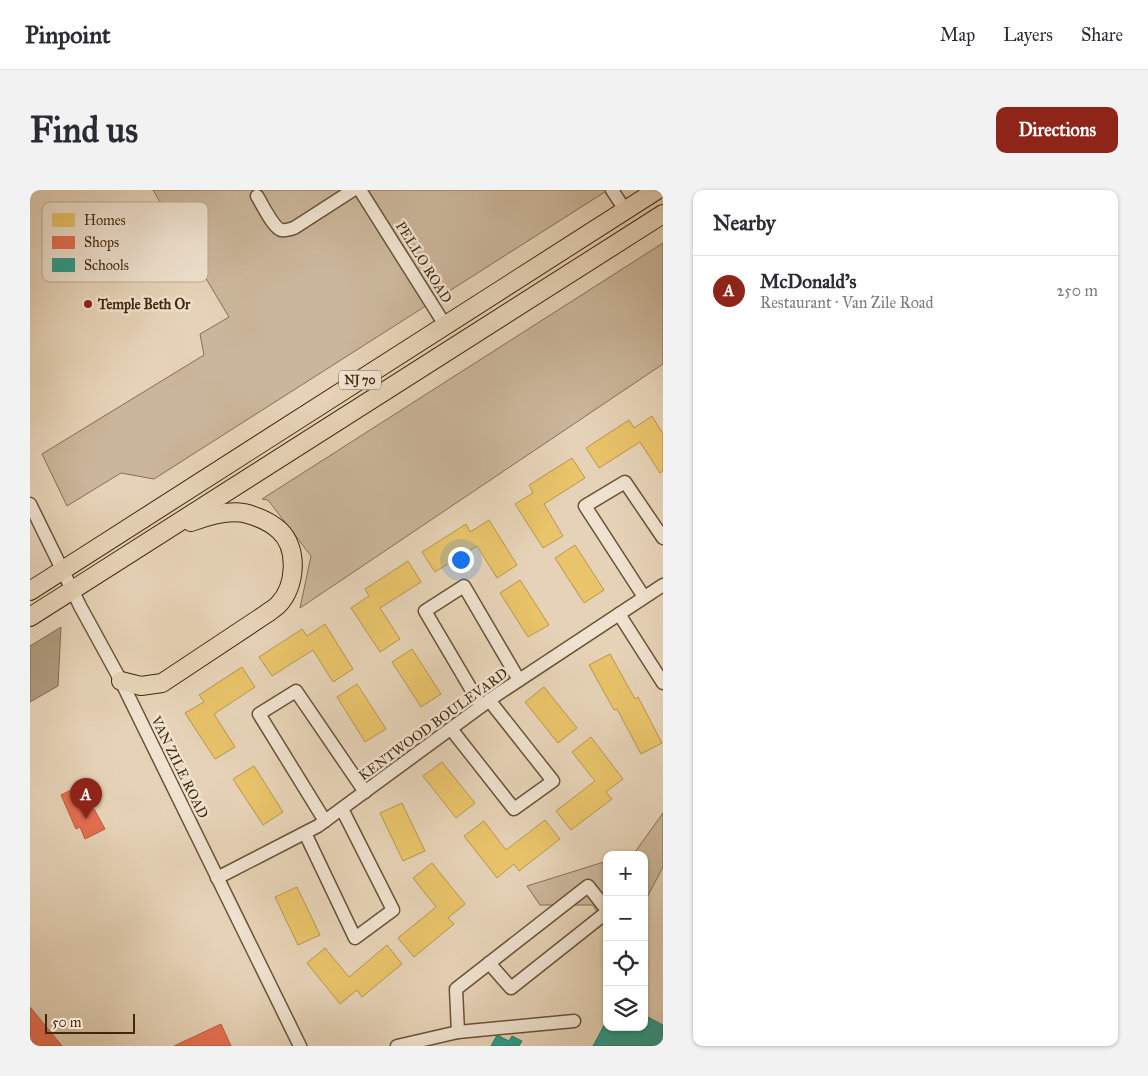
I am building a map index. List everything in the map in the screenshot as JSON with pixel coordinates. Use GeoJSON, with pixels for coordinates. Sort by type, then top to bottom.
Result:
{"type":"FeatureCollection","features":[{"type":"Feature","properties":{"kind":"highway","name":"NJ 70"},"geometry":{"type":"LineString","coordinates":[[30,591],[656,190]]}},
{"type":"Feature","properties":{"kind":"highway","name":"NJ 70"},"geometry":{"type":"LineString","coordinates":[[30,617],[663,214]]}},
{"type":"Feature","properties":{"kind":"highway"},"geometry":{"type":"LineString","coordinates":[[122,681],[141,686],[162,683],[266,614],[279,604],[288,589],[292,574],[292,557],[287,541],[279,530],[260,519],[243,513],[209,515],[169,529]]}},
{"type":"Feature","properties":{"kind":"street"},"geometry":{"type":"LineString","coordinates":[[257,196],[275,225],[281,230],[287,230],[294,228],[353,190]]}},
{"type":"Feature","properties":{"kind":"street","name":"PELLO ROAD"},"geometry":{"type":"LineString","coordinates":[[360,190],[445,325]]}},
{"type":"Feature","properties":{"kind":"street"},"geometry":{"type":"LineString","coordinates":[[612,190],[625,210]]}},
{"type":"Feature","properties":{"kind":"street"},"geometry":{"type":"LineString","coordinates":[[644,597],[585,506],[625,482],[663,538]]}},
{"type":"Feature","properties":{"kind":"street","name":"VAN ZILE ROAD"},"geometry":{"type":"LineString","coordinates":[[30,504],[73,591],[122,681],[300,1046]]}},
{"type":"Feature","properties":{"kind":"street"},"geometry":{"type":"LineString","coordinates":[[451,728],[514,809],[553,781],[485,703],[425,611],[464,586],[519,680]]}},
{"type":"Feature","properties":{"kind":"street","name":"KENTWOOD BOULEVARD"},"geometry":{"type":"LineString","coordinates":[[217,878],[325,821],[485,703],[644,597],[662,587]]}},
{"type":"Feature","properties":{"kind":"street"},"geometry":{"type":"LineString","coordinates":[[619,614],[663,683]]}},
{"type":"Feature","properties":{"kind":"street"},"geometry":{"type":"LineString","coordinates":[[325,821],[259,714],[296,690],[365,792]]}},
{"type":"Feature","properties":{"kind":"street"},"geometry":{"type":"LineString","coordinates":[[305,833],[355,938],[393,910],[342,808]]}},
{"type":"Feature","properties":{"kind":"street"},"geometry":{"type":"LineString","coordinates":[[458,1032],[456,989],[588,886],[603,906]]}},
{"type":"Feature","properties":{"kind":"street"},"geometry":{"type":"LineString","coordinates":[[489,963],[511,988],[603,914]]}},
{"type":"Feature","properties":{"kind":"street"},"geometry":{"type":"LineString","coordinates":[[397,1046],[428,1043],[458,1032],[574,1022]]}},
{"type":"Feature","properties":{"kind":"shaded area"},"geometry":{"type":"Polygon","coordinates":[[[153,190],[608,190],[154,479],[121,473],[67,506],[42,454],[204,355],[200,334],[229,317],[208,282],[208,202],[160,202],[153,190]]]}},
{"type":"Feature","properties":{"kind":"shaded area"},"geometry":{"type":"Polygon","coordinates":[[[663,243],[663,364],[300,608],[311,556],[268,500],[262,499],[663,243]]]}},
{"type":"Feature","properties":{"kind":"shaded area"},"geometry":{"type":"Polygon","coordinates":[[[61,627],[58,686],[30,702],[30,646],[61,627]]]}},
{"type":"Feature","properties":{"kind":"shaded area"},"geometry":{"type":"Polygon","coordinates":[[[663,813],[663,867],[648,895],[648,851],[636,851],[663,813]]]}},
{"type":"Feature","properties":{"kind":"shaded area"},"geometry":{"type":"Polygon","coordinates":[[[603,862],[603,924],[593,905],[540,905],[527,886],[603,862]]]}},
{"type":"Feature","properties":{"kind":"building: Homes"},"geometry":{"type":"Polygon","coordinates":[[[652,416],[663,434],[663,471],[660,473],[640,442],[599,468],[586,448],[629,420],[634,428],[652,416]]]}},
{"type":"Feature","properties":{"kind":"building: Homes"},"geometry":{"type":"Polygon","coordinates":[[[572,458],[585,478],[544,504],[563,536],[543,548],[515,504],[533,493],[529,485],[572,458]]]}},
{"type":"Feature","properties":{"kind":"building: Homes"},"geometry":{"type":"Polygon","coordinates":[[[489,520],[517,565],[497,578],[477,546],[435,572],[422,552],[466,524],[470,532],[489,520]]]}},
{"type":"Feature","properties":{"kind":"building: Homes"},"geometry":{"type":"Polygon","coordinates":[[[575,545],[604,590],[584,603],[555,558],[575,545]]]}},
{"type":"Feature","properties":{"kind":"building: Homes"},"geometry":{"type":"Polygon","coordinates":[[[408,561],[421,582],[380,608],[400,639],[380,652],[351,608],[369,596],[365,589],[408,561]]]}},
{"type":"Feature","properties":{"kind":"building: Homes"},"geometry":{"type":"Polygon","coordinates":[[[520,580],[549,625],[528,637],[500,593],[520,580]]]}},
{"type":"Feature","properties":{"kind":"building: Homes"},"geometry":{"type":"Polygon","coordinates":[[[325,624],[353,669],[333,682],[313,650],[272,676],[259,657],[302,629],[307,636],[325,624]]]}},
{"type":"Feature","properties":{"kind":"building: Homes"},"geometry":{"type":"Polygon","coordinates":[[[412,649],[441,694],[421,707],[392,662],[412,649]]]}},
{"type":"Feature","properties":{"kind":"building: Homes"},"geometry":{"type":"Polygon","coordinates":[[[610,654],[635,699],[638,697],[662,743],[641,754],[617,709],[614,710],[589,665],[610,654]]]}},
{"type":"Feature","properties":{"kind":"building: Homes"},"geometry":{"type":"Polygon","coordinates":[[[242,667],[255,687],[214,714],[235,747],[215,759],[185,713],[204,702],[199,695],[242,667]]]}},
{"type":"Feature","properties":{"kind":"building: Homes"},"geometry":{"type":"Polygon","coordinates":[[[357,684],[386,729],[365,742],[337,697],[357,684]]]}},
{"type":"Feature","properties":{"kind":"building: Homes"},"geometry":{"type":"Polygon","coordinates":[[[544,687],[577,728],[558,743],[525,702],[544,687]]]}},
{"type":"Feature","properties":{"kind":"building: Homes"},"geometry":{"type":"Polygon","coordinates":[[[591,737],[623,779],[606,792],[612,799],[571,830],[556,811],[595,781],[572,752],[591,737]]]}},
{"type":"Feature","properties":{"kind":"building: Homes"},"geometry":{"type":"Polygon","coordinates":[[[442,762],[475,803],[456,818],[423,776],[442,762]]]}},
{"type":"Feature","properties":{"kind":"building: Homes"},"geometry":{"type":"Polygon","coordinates":[[[254,766],[283,812],[263,825],[233,779],[254,766]]]}},
{"type":"Feature","properties":{"kind":"building: Homes"},"geometry":{"type":"Polygon","coordinates":[[[402,803],[425,851],[403,861],[380,813],[402,803]]]}},
{"type":"Feature","properties":{"kind":"building: Homes"},"geometry":{"type":"Polygon","coordinates":[[[545,820],[560,839],[519,871],[514,864],[497,878],[464,836],[484,821],[506,850],[545,820]]]}},
{"type":"Feature","properties":{"kind":"building: Homes"},"geometry":{"type":"Polygon","coordinates":[[[432,863],[465,904],[448,918],[454,924],[414,957],[398,938],[436,907],[413,878],[432,863]]]}},
{"type":"Feature","properties":{"kind":"building: Homes"},"geometry":{"type":"Polygon","coordinates":[[[297,887],[320,935],[298,945],[275,897],[297,887]]]}},
{"type":"Feature","properties":{"kind":"building: Homes"},"geometry":{"type":"Polygon","coordinates":[[[387,945],[402,964],[362,997],[357,990],[340,1004],[307,963],[325,948],[349,977],[387,945]]]}},
{"type":"Feature","properties":{"kind":"building: Shops"},"geometry":{"type":"Polygon","coordinates":[[[79,786],[91,810],[94,809],[105,829],[85,839],[80,827],[76,829],[61,795],[79,786]]]}},
{"type":"Feature","properties":{"kind":"building: Shops"},"geometry":{"type":"Polygon","coordinates":[[[30,1007],[62,1046],[30,1046],[30,1007]]]}},
{"type":"Feature","properties":{"kind":"building: Shops"},"geometry":{"type":"Polygon","coordinates":[[[221,1024],[231,1046],[174,1046],[221,1024]]]}},
{"type":"Feature","properties":{"kind":"building: Schools"},"geometry":{"type":"Polygon","coordinates":[[[648,1017],[663,1025],[663,1046],[593,1046],[603,1027],[603,1031],[648,1031],[648,1017]]]}},
{"type":"Feature","properties":{"kind":"building: Schools"},"geometry":{"type":"Polygon","coordinates":[[[497,1035],[509,1041],[512,1036],[522,1041],[519,1046],[491,1046],[497,1035]]]}},
{"type":"Feature","properties":{"kind":"place","name":"Temple Beth Or"},"geometry":{"type":"Point","coordinates":[88,304]}},
{"type":"Feature","properties":{"kind":"place","name":"McDonald's"},"geometry":{"type":"Point","coordinates":[86,819]}}]}
